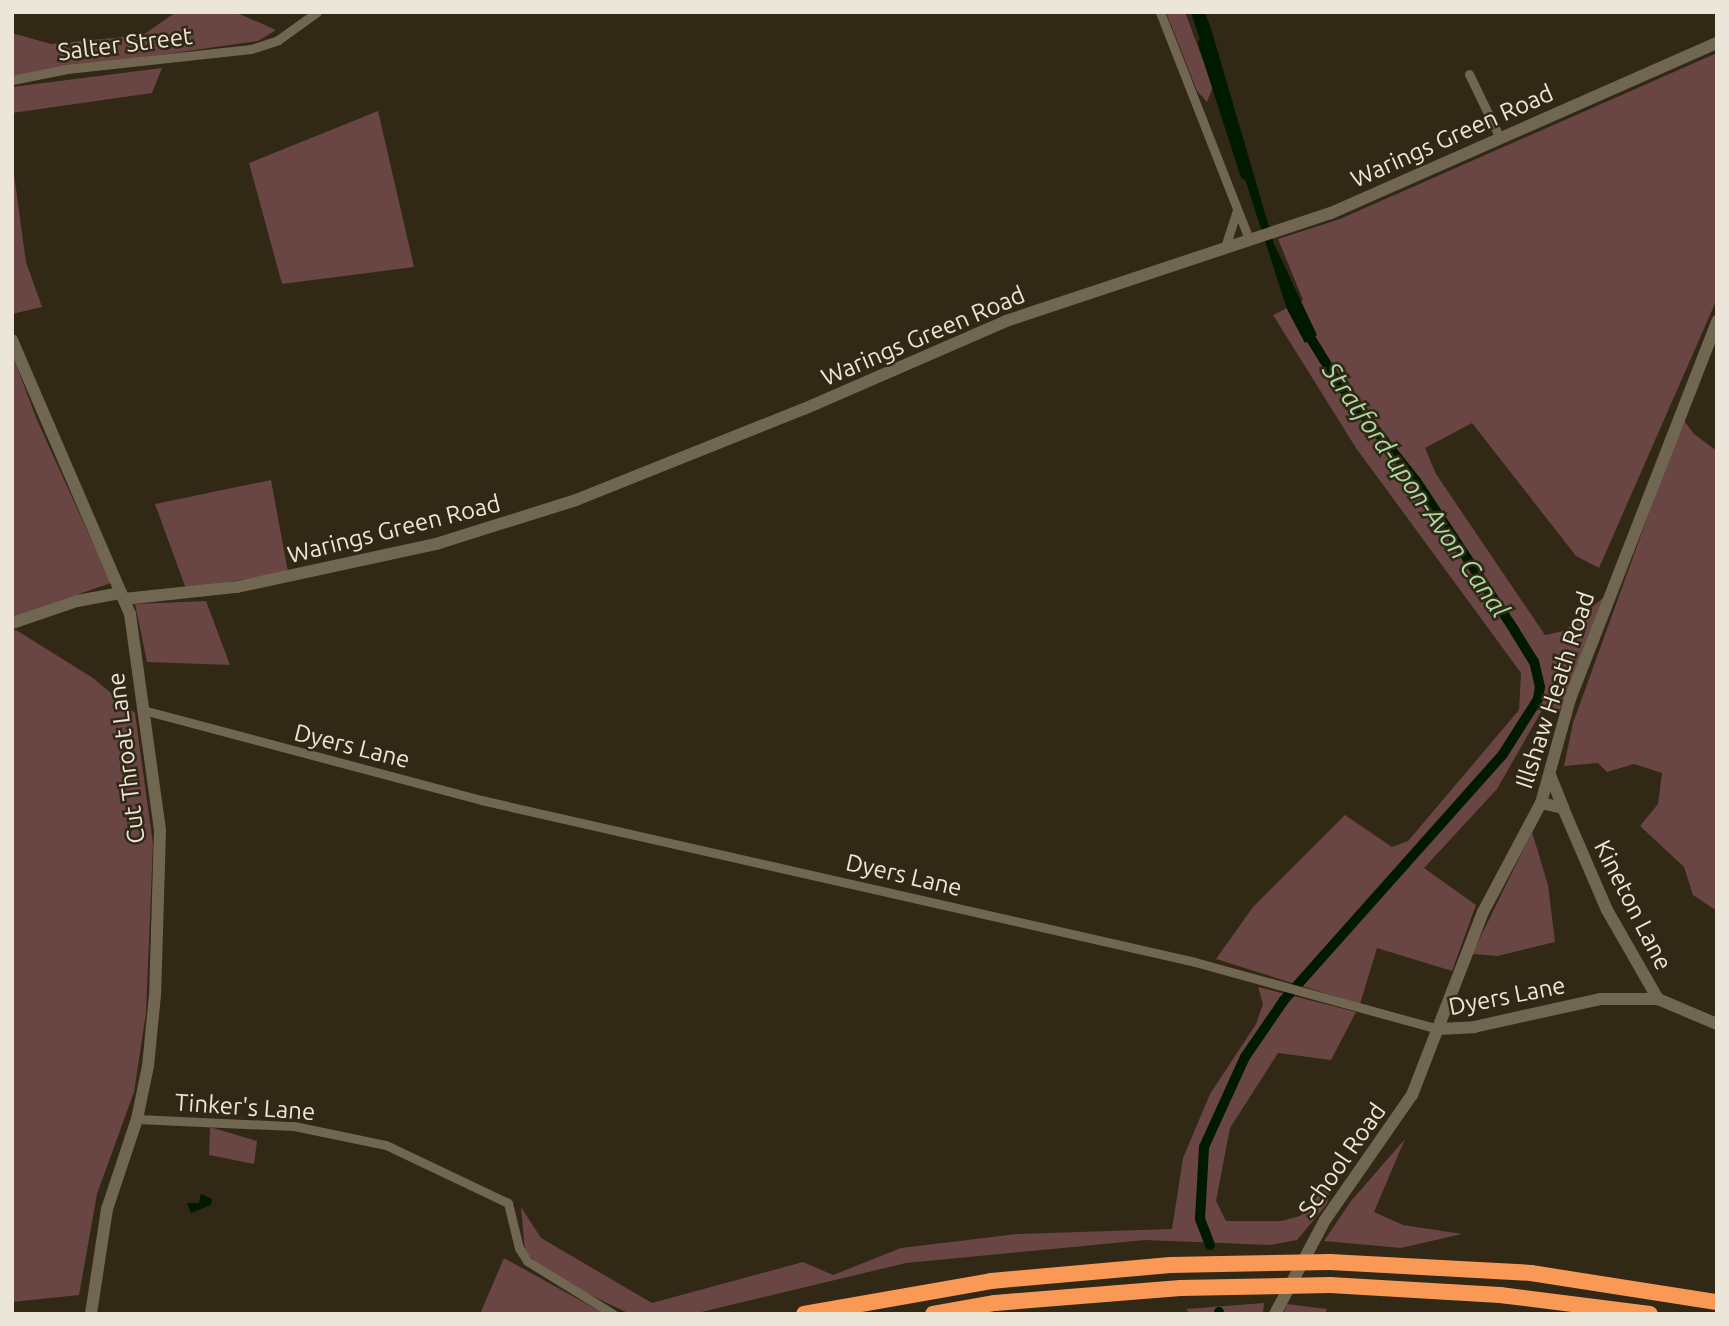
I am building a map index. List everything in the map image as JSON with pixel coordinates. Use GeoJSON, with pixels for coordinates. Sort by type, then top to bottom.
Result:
{"type":"FeatureCollection","features":[{"type":"Feature","properties":{"kind":"highway"},"geometry":{"type":"LineString","coordinates":[[804,1314],[991,1281],[1171,1265],[1330,1262],[1531,1273],[1717,1302]]}},
{"type":"Feature","properties":{"kind":"highway"},"geometry":{"type":"LineString","coordinates":[[933,1314],[995,1303],[1180,1288],[1330,1285],[1500,1295],[1650,1314]]}},
{"type":"Feature","properties":{"kind":"street","name":"Salter Street"},"geometry":{"type":"LineString","coordinates":[[12,80],[67,69],[251,48],[278,40],[317,12]]}},
{"type":"Feature","properties":{"kind":"street"},"geometry":{"type":"LineString","coordinates":[[1160,12],[1236,210],[1253,236]]}},
{"type":"Feature","properties":{"kind":"street","name":"Warings Green Road"},"geometry":{"type":"LineString","coordinates":[[12,623],[77,601],[237,587],[436,544],[520,519],[804,409],[1006,321],[1226,244],[1331,213],[1717,43]]}},
{"type":"Feature","properties":{"kind":"street"},"geometry":{"type":"LineString","coordinates":[[1469,74],[1500,138]]}},
{"type":"Feature","properties":{"kind":"street"},"geometry":{"type":"LineString","coordinates":[[1226,244],[1236,210]]}},
{"type":"Feature","properties":{"kind":"street","name":"Illshaw Heath Road"},"geometry":{"type":"LineString","coordinates":[[1439,1029],[1483,912],[1541,803],[1574,686],[1717,321]]}},
{"type":"Feature","properties":{"kind":"street","name":"Cut Throat Lane"},"geometry":{"type":"LineString","coordinates":[[12,340],[123,596],[160,830],[155,995],[137,1119],[107,1209],[91,1314]]}},
{"type":"Feature","properties":{"kind":"street","name":"Dyers Lane"},"geometry":{"type":"LineString","coordinates":[[143,710],[481,800],[1195,962],[1439,1029],[1474,1027],[1600,999],[1658,999]]}},
{"type":"Feature","properties":{"kind":"street","name":"Kineton Lane"},"geometry":{"type":"LineString","coordinates":[[1550,775],[1607,910],[1658,999],[1717,1024]]}},
{"type":"Feature","properties":{"kind":"street"},"geometry":{"type":"LineString","coordinates":[[1541,803],[1563,808]]}},
{"type":"Feature","properties":{"kind":"street","name":"School Road"},"geometry":{"type":"LineString","coordinates":[[1275,1314],[1325,1220],[1412,1095],[1439,1029]]}},
{"type":"Feature","properties":{"kind":"street","name":"Tinker's Lane"},"geometry":{"type":"LineString","coordinates":[[137,1119],[294,1126],[386,1145],[508,1203],[519,1248],[527,1261],[613,1314]]}},
{"type":"Feature","properties":{"kind":"shaded area"},"geometry":{"type":"Polygon","coordinates":[[[176,12],[235,12],[276,30],[258,41],[12,76],[12,33],[51,44],[143,35],[176,12]]]}},
{"type":"Feature","properties":{"kind":"shaded area"},"geometry":{"type":"Polygon","coordinates":[[[1166,12],[1185,12],[1213,87],[1207,102],[1197,91],[1166,12]]]}},
{"type":"Feature","properties":{"kind":"shaded area"},"geometry":{"type":"Polygon","coordinates":[[[1191,12],[1205,12],[1274,244],[1317,335],[1305,343],[1287,309],[1191,12]]]}},
{"type":"Feature","properties":{"kind":"shaded area"},"geometry":{"type":"Polygon","coordinates":[[[1717,53],[1717,299],[1599,568],[1576,556],[1472,423],[1425,448],[1436,474],[1545,635],[1564,631],[1604,597],[1559,712],[1545,705],[1497,789],[1424,868],[1476,905],[1452,971],[1377,948],[1360,1004],[1216,959],[1253,907],[1345,815],[1392,847],[1408,841],[1519,710],[1521,673],[1356,448],[1273,315],[1303,300],[1278,239],[1340,219],[1717,53]]]}},
{"type":"Feature","properties":{"kind":"shaded area"},"geometry":{"type":"Polygon","coordinates":[[[162,68],[152,93],[12,113],[12,87],[162,68]]]}},
{"type":"Feature","properties":{"kind":"shaded area"},"geometry":{"type":"Polygon","coordinates":[[[378,111],[414,267],[282,284],[249,163],[378,111]]]}},
{"type":"Feature","properties":{"kind":"shaded area"},"geometry":{"type":"Polygon","coordinates":[[[12,159],[26,262],[42,307],[12,314],[12,159]]]}},
{"type":"Feature","properties":{"kind":"shaded area"},"geometry":{"type":"Polygon","coordinates":[[[12,354],[37,420],[111,583],[12,617],[12,354]]]}},
{"type":"Feature","properties":{"kind":"shaded area"},"geometry":{"type":"Polygon","coordinates":[[[1683,419],[1694,434],[1717,451],[1717,911],[1693,895],[1684,867],[1640,826],[1658,804],[1662,773],[1634,764],[1607,772],[1598,763],[1564,766],[1573,723],[1683,419]]]}},
{"type":"Feature","properties":{"kind":"shaded area"},"geometry":{"type":"Polygon","coordinates":[[[271,480],[288,572],[186,589],[155,504],[271,480]]]}},
{"type":"Feature","properties":{"kind":"shaded area"},"geometry":{"type":"Polygon","coordinates":[[[206,601],[230,665],[147,662],[135,604],[206,601]]]}},
{"type":"Feature","properties":{"kind":"shaded area"},"geometry":{"type":"Polygon","coordinates":[[[16,630],[93,678],[135,713],[153,844],[146,1013],[134,1092],[97,1194],[79,1295],[12,1302],[12,631],[16,630]]]}},
{"type":"Feature","properties":{"kind":"shaded area"},"geometry":{"type":"Polygon","coordinates":[[[1532,832],[1548,885],[1555,942],[1498,956],[1472,954],[1532,832]]]}},
{"type":"Feature","properties":{"kind":"shaded area"},"geometry":{"type":"Polygon","coordinates":[[[1258,987],[1356,1012],[1331,1060],[1278,1053],[1230,1128],[1216,1201],[1226,1221],[1281,1221],[1300,1216],[1332,1180],[1327,1204],[1297,1240],[1270,1245],[1145,1240],[906,1263],[693,1314],[630,1314],[551,1276],[525,1252],[521,1207],[541,1238],[652,1303],[803,1262],[833,1275],[901,1248],[1017,1234],[1172,1229],[1183,1158],[1210,1094],[1256,1024],[1263,1004],[1258,987]]]}},
{"type":"Feature","properties":{"kind":"shaded area"},"geometry":{"type":"Polygon","coordinates":[[[210,1127],[257,1141],[254,1164],[209,1155],[210,1127]]]}},
{"type":"Feature","properties":{"kind":"shaded area"},"geometry":{"type":"Polygon","coordinates":[[[1405,1139],[1374,1212],[1403,1225],[1462,1234],[1401,1248],[1324,1241],[1351,1201],[1405,1139]]]}},
{"type":"Feature","properties":{"kind":"shaded area"},"geometry":{"type":"Polygon","coordinates":[[[201,1194],[212,1199],[211,1205],[191,1213],[187,1203],[199,1203],[201,1194]]]}},
{"type":"Feature","properties":{"kind":"shaded area"},"geometry":{"type":"Polygon","coordinates":[[[504,1258],[605,1314],[480,1314],[504,1258]]]}},
{"type":"Feature","properties":{"kind":"shaded area"},"geometry":{"type":"Polygon","coordinates":[[[1264,1303],[1263,1314],[1190,1314],[1186,1309],[1264,1303]]]}},
{"type":"Feature","properties":{"kind":"shaded area"},"geometry":{"type":"Polygon","coordinates":[[[1287,1304],[1327,1309],[1325,1314],[1283,1314],[1287,1304]]]}},
{"type":"Feature","properties":{"kind":"waterway","name":"Stratford-upon-Avon Canal"},"geometry":{"type":"LineString","coordinates":[[1203,43],[1245,174]]}},
{"type":"Feature","properties":{"kind":"waterway","name":"Stratford-upon-Avon Canal"},"geometry":{"type":"LineString","coordinates":[[1210,1245],[1200,1219],[1204,1147],[1245,1057],[1284,1000],[1503,754],[1538,699],[1540,687],[1534,662],[1515,631],[1416,481],[1337,381],[1305,329]]}}]}
